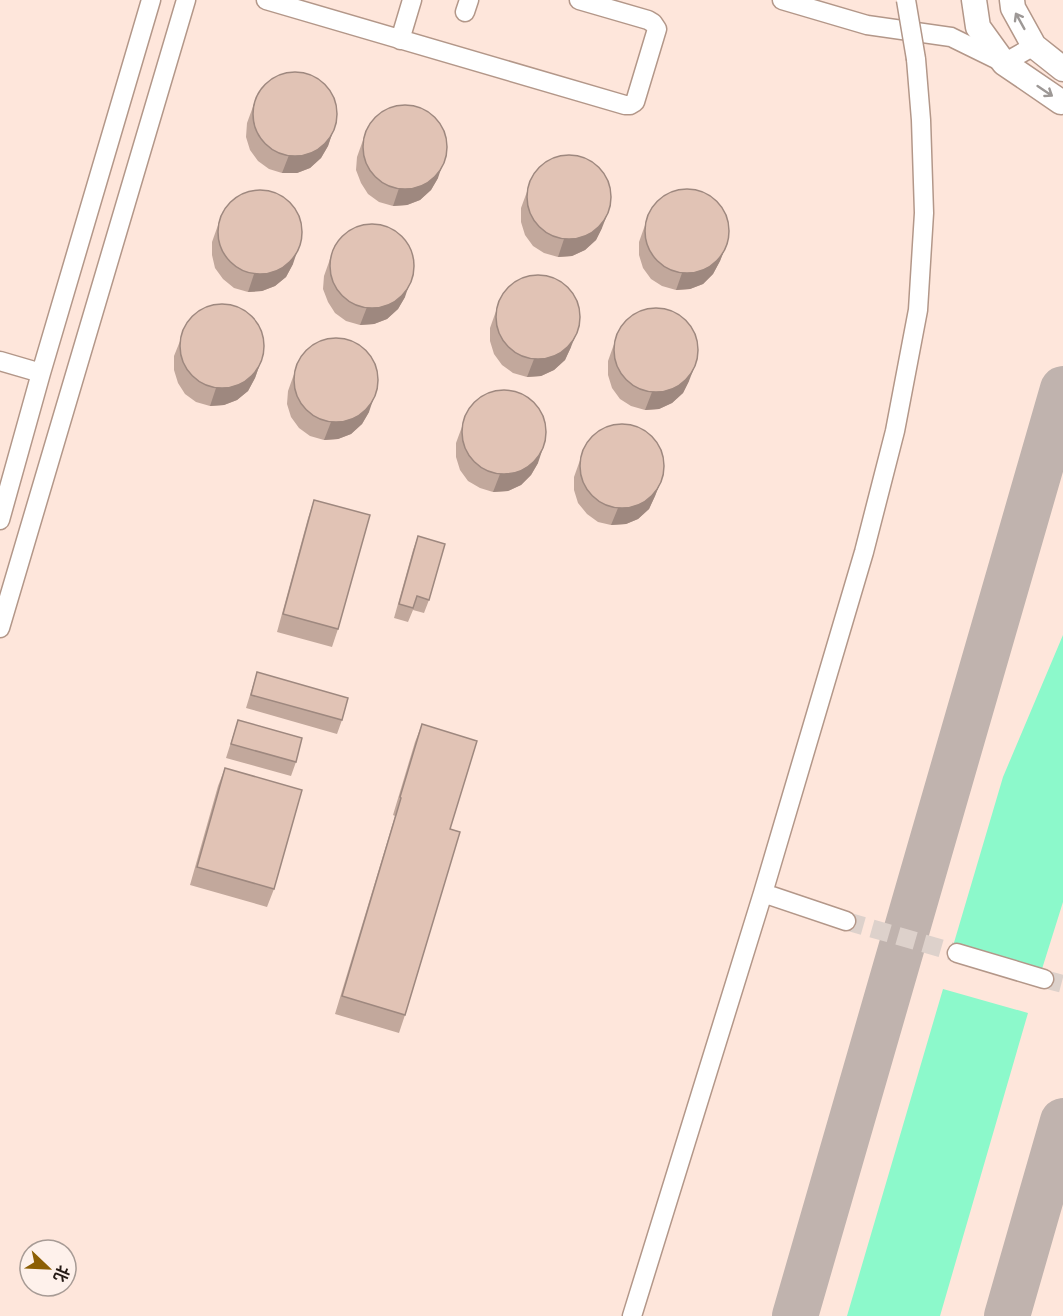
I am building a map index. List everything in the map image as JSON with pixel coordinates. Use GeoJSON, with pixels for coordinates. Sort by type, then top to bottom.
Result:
{"type":"FeatureCollection","features":[{"type":"Feature","properties":{"kind":"main road"},"geometry":{"type":"LineString","coordinates":[[974,0],[978,27],[1004,63],[1061,102]]}},
{"type":"Feature","properties":{"kind":"main road"},"geometry":{"type":"LineString","coordinates":[[1012,0],[1013,8],[1034,46],[1063,69]]}},
{"type":"Feature","properties":{"kind":"lane"},"geometry":{"type":"LineString","coordinates":[[0,520],[151,0]]}},
{"type":"Feature","properties":{"kind":"lane"},"geometry":{"type":"LineString","coordinates":[[0,628],[186,0]]}},
{"type":"Feature","properties":{"kind":"lane"},"geometry":{"type":"LineString","coordinates":[[266,0],[630,105],[635,102],[657,29],[648,20],[579,0]]}},
{"type":"Feature","properties":{"kind":"lane"},"geometry":{"type":"LineString","coordinates":[[400,40],[412,0]]}},
{"type":"Feature","properties":{"kind":"lane"},"geometry":{"type":"LineString","coordinates":[[782,0],[867,25],[951,38],[1004,63],[1034,46]]}},
{"type":"Feature","properties":{"kind":"lane"},"geometry":{"type":"LineString","coordinates":[[632,1316],[764,893],[864,552],[895,431],[918,310],[924,213],[921,120],[916,59],[906,0]]}},
{"type":"Feature","properties":{"kind":"lane"},"geometry":{"type":"LineString","coordinates":[[0,361],[41,373]]}},
{"type":"Feature","properties":{"kind":"lane"},"geometry":{"type":"LineString","coordinates":[[764,893],[846,921]]}},
{"type":"Feature","properties":{"kind":"lane"},"geometry":{"type":"LineString","coordinates":[[957,953],[1044,979]]}},
{"type":"Feature","properties":{"kind":"shaded area"},"geometry":{"type":"Polygon","coordinates":[[[0,0],[1063,0],[1063,1316],[0,1316],[0,0]]]}},
{"type":"Feature","properties":{"kind":"green space"},"geometry":{"type":"Polygon","coordinates":[[[1063,635],[1063,902],[1042,969],[953,946],[1003,777],[1063,635]]]}},
{"type":"Feature","properties":{"kind":"green space"},"geometry":{"type":"Polygon","coordinates":[[[943,989],[1028,1013],[940,1316],[847,1316],[943,989]]]}},
{"type":"Feature","properties":{"kind":"building"},"geometry":{"type":"Polygon","coordinates":[[[295,72],[318,79],[330,91],[337,114],[330,137],[318,149],[295,156],[272,149],[260,137],[253,114],[260,91],[272,79],[295,72]]]}},
{"type":"Feature","properties":{"kind":"building"},"geometry":{"type":"Polygon","coordinates":[[[405,105],[428,112],[440,124],[447,147],[440,170],[428,182],[405,189],[382,182],[370,170],[363,147],[370,124],[382,112],[405,105]]]}},
{"type":"Feature","properties":{"kind":"building"},"geometry":{"type":"Polygon","coordinates":[[[569,155],[592,162],[604,174],[611,197],[604,220],[592,232],[569,239],[546,232],[534,220],[527,197],[534,174],[546,162],[569,155]]]}},
{"type":"Feature","properties":{"kind":"building"},"geometry":{"type":"Polygon","coordinates":[[[687,189],[710,196],[722,208],[729,231],[722,254],[710,266],[687,273],[664,266],[652,254],[645,231],[652,208],[664,196],[687,189]]]}},
{"type":"Feature","properties":{"kind":"building"},"geometry":{"type":"Polygon","coordinates":[[[260,190],[283,197],[295,209],[302,232],[295,255],[283,267],[260,274],[237,267],[225,255],[218,232],[225,209],[237,197],[260,190]]]}},
{"type":"Feature","properties":{"kind":"building"},"geometry":{"type":"Polygon","coordinates":[[[372,224],[395,231],[407,243],[414,266],[407,289],[395,301],[372,308],[349,301],[337,289],[330,266],[337,243],[349,231],[372,224]]]}},
{"type":"Feature","properties":{"kind":"building"},"geometry":{"type":"Polygon","coordinates":[[[538,275],[561,282],[573,294],[580,317],[573,340],[561,352],[538,359],[515,352],[503,340],[496,317],[503,294],[515,282],[538,275]]]}},
{"type":"Feature","properties":{"kind":"building"},"geometry":{"type":"Polygon","coordinates":[[[222,304],[245,311],[257,323],[264,346],[257,369],[245,381],[222,388],[199,381],[187,369],[180,346],[187,323],[199,311],[222,304]]]}},
{"type":"Feature","properties":{"kind":"building"},"geometry":{"type":"Polygon","coordinates":[[[656,308],[679,315],[691,327],[698,350],[691,373],[679,385],[656,392],[633,385],[621,373],[614,350],[621,327],[633,315],[656,308]]]}},
{"type":"Feature","properties":{"kind":"building"},"geometry":{"type":"Polygon","coordinates":[[[336,338],[359,345],[371,357],[378,380],[371,403],[359,415],[336,422],[313,415],[301,403],[294,380],[301,357],[313,345],[336,338]]]}},
{"type":"Feature","properties":{"kind":"building"},"geometry":{"type":"Polygon","coordinates":[[[504,390],[527,397],[539,409],[546,432],[539,455],[527,467],[504,474],[481,467],[469,455],[462,432],[469,409],[481,397],[504,390]]]}},
{"type":"Feature","properties":{"kind":"building"},"geometry":{"type":"Polygon","coordinates":[[[622,424],[645,431],[657,443],[664,466],[657,489],[645,501],[622,508],[599,501],[587,489],[580,466],[587,443],[599,431],[622,424]]]}},
{"type":"Feature","properties":{"kind":"building"},"geometry":{"type":"Polygon","coordinates":[[[314,500],[370,515],[338,629],[283,614],[314,500]]]}},
{"type":"Feature","properties":{"kind":"building"},"geometry":{"type":"Polygon","coordinates":[[[418,536],[445,544],[429,600],[417,596],[413,608],[399,604],[418,536]]]}},
{"type":"Feature","properties":{"kind":"building"},"geometry":{"type":"Polygon","coordinates":[[[257,672],[348,698],[342,720],[251,695],[257,672]]]}},
{"type":"Feature","properties":{"kind":"building"},"geometry":{"type":"Polygon","coordinates":[[[238,720],[302,738],[296,762],[231,744],[238,720]]]}},
{"type":"Feature","properties":{"kind":"building"},"geometry":{"type":"Polygon","coordinates":[[[422,724],[477,741],[450,829],[460,832],[405,1015],[342,996],[422,724]]]}},
{"type":"Feature","properties":{"kind":"building"},"geometry":{"type":"Polygon","coordinates":[[[225,768],[302,790],[274,889],[197,867],[225,768]]]}},
{"type":"Feature","properties":{"kind":"taxiway"},"geometry":{"type":"LineString","coordinates":[[795,1316],[1063,389]]}},
{"type":"Feature","properties":{"kind":"taxiway"},"geometry":{"type":"LineString","coordinates":[[1007,1316],[1063,1121]]}},
{"type":"Feature","properties":{"kind":"tunnel"},"geometry":{"type":"LineString","coordinates":[[846,921],[957,953]]}},
{"type":"Feature","properties":{"kind":"tunnel"},"geometry":{"type":"LineString","coordinates":[[1044,979],[1063,984]]}}]}
